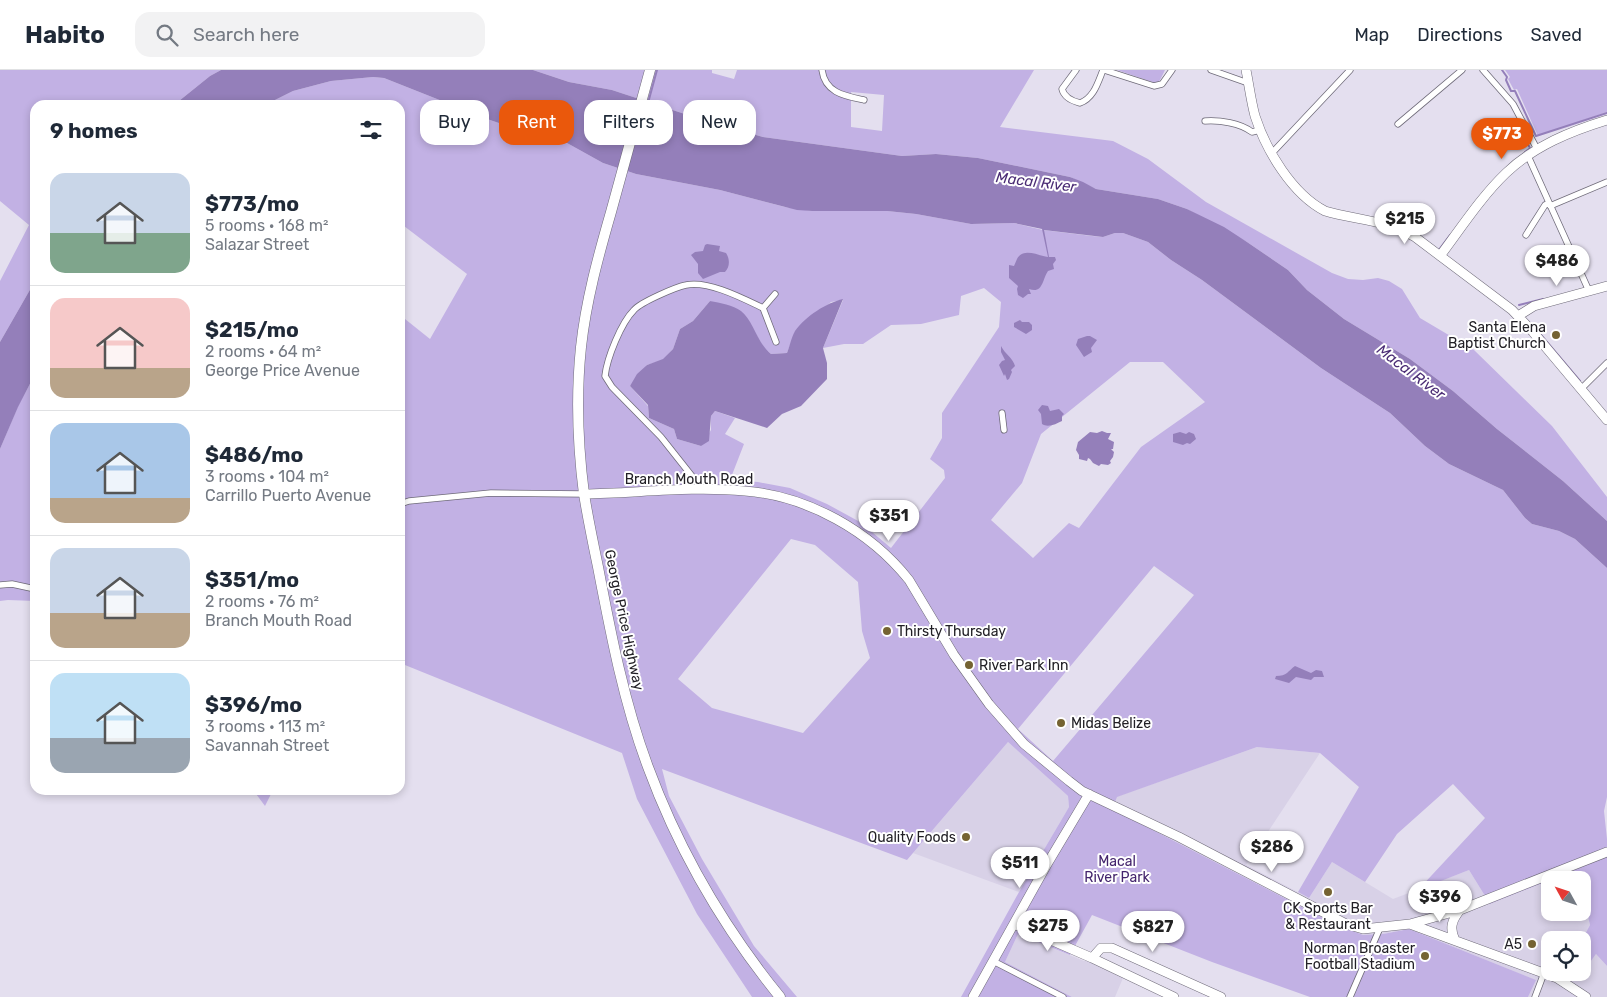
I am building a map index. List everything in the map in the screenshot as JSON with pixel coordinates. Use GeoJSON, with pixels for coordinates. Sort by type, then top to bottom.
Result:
{"type":"FeatureCollection","features":[{"type":"Feature","properties":{"kind":"highway","name":"George Price Highway"},"geometry":{"type":"LineString","coordinates":[[650,70],[590,292],[581,349],[579,400],[584,494],[616,656],[648,766],[669,818],[706,890],[747,955],[780,997]]}},
{"type":"Feature","properties":{"kind":"street"},"geometry":{"type":"LineString","coordinates":[[822,70],[826,83],[837,93],[864,100]]}},
{"type":"Feature","properties":{"kind":"street"},"geometry":{"type":"LineString","coordinates":[[1076,70],[1062,88],[1068,98],[1080,102],[1087,100],[1104,70],[1154,86],[1162,84],[1172,70]]}},
{"type":"Feature","properties":{"kind":"street"},"geometry":{"type":"LineString","coordinates":[[1211,70],[1248,83]]}},
{"type":"Feature","properties":{"kind":"street"},"geometry":{"type":"LineString","coordinates":[[1246,70],[1260,130],[1272,153],[1296,187],[1317,207],[1334,214],[1396,227],[1414,237],[1505,304],[1520,318],[1607,420]]}},
{"type":"Feature","properties":{"kind":"street"},"geometry":{"type":"LineString","coordinates":[[1272,153],[1350,70]]}},
{"type":"Feature","properties":{"kind":"street"},"geometry":{"type":"LineString","coordinates":[[1398,124],[1462,70]]}},
{"type":"Feature","properties":{"kind":"street"},"geometry":{"type":"LineString","coordinates":[[1484,70],[1513,104],[1538,149]]}},
{"type":"Feature","properties":{"kind":"street"},"geometry":{"type":"LineString","coordinates":[[1440,256],[1496,183],[1507,172],[1538,149],[1574,131],[1607,120]]}},
{"type":"Feature","properties":{"kind":"street"},"geometry":{"type":"LineString","coordinates":[[1205,121],[1237,125],[1252,132],[1260,130]]}},
{"type":"Feature","properties":{"kind":"street"},"geometry":{"type":"LineString","coordinates":[[1528,156],[1589,291]]}},
{"type":"Feature","properties":{"kind":"street"},"geometry":{"type":"LineString","coordinates":[[1526,235],[1546,205],[1607,182]]}},
{"type":"Feature","properties":{"kind":"street"},"geometry":{"type":"LineString","coordinates":[[700,490],[699,485],[661,437],[612,387],[605,376],[611,351],[625,322],[634,310],[646,301],[687,284],[707,286],[722,290],[763,308],[776,342]]}},
{"type":"Feature","properties":{"kind":"street"},"geometry":{"type":"LineString","coordinates":[[1520,318],[1534,306],[1607,286]]}},
{"type":"Feature","properties":{"kind":"street"},"geometry":{"type":"LineString","coordinates":[[1520,318],[1538,311],[1607,292]]}},
{"type":"Feature","properties":{"kind":"street"},"geometry":{"type":"LineString","coordinates":[[763,308],[775,294]]}},
{"type":"Feature","properties":{"kind":"street"},"geometry":{"type":"LineString","coordinates":[[1580,389],[1607,363]]}},
{"type":"Feature","properties":{"kind":"street"},"geometry":{"type":"LineString","coordinates":[[1002,414],[1004,430]]}},
{"type":"Feature","properties":{"kind":"street","name":"Branch Mouth Road"},"geometry":{"type":"LineString","coordinates":[[405,502],[491,493],[584,494],[700,490],[746,491],[785,498],[834,518],[870,541],[899,567],[909,580],[964,671],[1004,723],[1044,762],[1089,794],[1179,837],[1346,924],[1363,929],[1410,924],[1460,910],[1605,853]]}},
{"type":"Feature","properties":{"kind":"street"},"geometry":{"type":"LineString","coordinates":[[0,585],[12,584],[30,587]]}},
{"type":"Feature","properties":{"kind":"street"},"geometry":{"type":"LineString","coordinates":[[973,997],[1089,794]]}},
{"type":"Feature","properties":{"kind":"street"},"geometry":{"type":"LineString","coordinates":[[1455,940],[1451,924],[1460,910]]}},
{"type":"Feature","properties":{"kind":"street"},"geometry":{"type":"LineString","coordinates":[[1014,924],[1174,997]]}},
{"type":"Feature","properties":{"kind":"street"},"geometry":{"type":"LineString","coordinates":[[1410,924],[1541,973]]}},
{"type":"Feature","properties":{"kind":"street"},"geometry":{"type":"LineString","coordinates":[[1350,997],[1380,928]]}},
{"type":"Feature","properties":{"kind":"street"},"geometry":{"type":"LineString","coordinates":[[1092,958],[1101,948],[1112,948],[1221,997]]}},
{"type":"Feature","properties":{"kind":"street"},"geometry":{"type":"LineString","coordinates":[[993,961],[1063,997]]}},
{"type":"Feature","properties":{"kind":"street"},"geometry":{"type":"LineString","coordinates":[[1535,997],[1541,981]]}},
{"type":"Feature","properties":{"kind":"street"},"geometry":{"type":"LineString","coordinates":[[1562,981],[1586,996]]}},
{"type":"Feature","properties":{"kind":"shaded area"},"geometry":{"type":"Polygon","coordinates":[[[1008,742],[1068,796],[1069,807],[1019,892],[913,853],[1008,742]]]}},
{"type":"Feature","properties":{"kind":"shaded area"},"geometry":{"type":"Polygon","coordinates":[[[1257,747],[1320,753],[1246,865],[1309,898],[1332,862],[1393,899],[1469,870],[1490,904],[1541,884],[1541,921],[1589,921],[1590,925],[1587,931],[1541,931],[1541,981],[1591,981],[1591,961],[1596,954],[1607,966],[1607,997],[1528,997],[1535,980],[1409,929],[1383,934],[1363,935],[1333,923],[1112,809],[1116,797],[1257,747]]]}},
{"type":"Feature","properties":{"kind":"shaded area"},"geometry":{"type":"Polygon","coordinates":[[[1018,934],[1084,961],[1090,961],[1123,978],[1115,997],[1072,997],[1005,962],[1018,934]]]}},
{"type":"Feature","properties":{"kind":"green space"},"geometry":{"type":"Polygon","coordinates":[[[0,70],[221,70],[210,76],[180,100],[30,100],[30,290],[0,342],[0,281],[29,225],[0,201],[0,70]]]}},
{"type":"Feature","properties":{"kind":"green space"},"geometry":{"type":"Polygon","coordinates":[[[533,70],[712,70],[712,73],[734,79],[737,70],[1034,70],[1000,127],[1113,141],[1148,159],[1206,202],[1332,273],[1348,279],[1378,278],[1389,281],[1402,289],[1420,318],[1474,350],[1552,426],[1607,497],[1607,521],[1563,481],[1497,429],[1453,391],[1410,359],[1344,319],[1307,290],[1288,270],[1247,242],[1187,209],[1158,199],[1096,189],[1070,177],[978,158],[936,154],[902,156],[763,137],[756,135],[756,100],[683,100],[683,113],[673,110],[673,100],[642,100],[612,90],[569,82],[533,70]],[[851,92],[851,127],[882,131],[884,95],[851,92]]]}},
{"type":"Feature","properties":{"kind":"green space"},"geometry":{"type":"Polygon","coordinates":[[[1117,70],[1165,70],[1158,84],[1117,70]]]}},
{"type":"Feature","properties":{"kind":"green space"},"geometry":{"type":"Polygon","coordinates":[[[1505,70],[1607,70],[1607,112],[1538,136],[1517,89],[1514,90],[1508,79],[1510,77],[1505,70]]]}},
{"type":"Feature","properties":{"kind":"green space","name":"Macal River Park"},"geometry":{"type":"Polygon","coordinates":[[[373,77],[384,78],[440,100],[420,100],[420,145],[489,145],[489,120],[499,123],[499,145],[571,145],[603,163],[636,174],[720,190],[785,207],[812,211],[887,211],[971,224],[1014,223],[1043,230],[1103,237],[1115,233],[1123,233],[1148,242],[1321,368],[1390,413],[1425,446],[1449,464],[1503,490],[1532,524],[1559,531],[1575,539],[1607,568],[1607,797],[1604,811],[1607,839],[1607,966],[1596,954],[1591,961],[1591,931],[1587,931],[1590,925],[1589,921],[1591,921],[1591,871],[1541,871],[1541,884],[1490,904],[1469,870],[1418,890],[1485,818],[1453,784],[1397,834],[1365,882],[1332,862],[1309,898],[1298,892],[1359,787],[1320,753],[1257,747],[1117,797],[1112,809],[1333,923],[1363,935],[1383,934],[1409,929],[1536,980],[1528,997],[1310,997],[1212,962],[1092,915],[1070,955],[1018,934],[1005,962],[1072,997],[961,997],[1069,807],[1068,796],[1008,742],[907,860],[662,769],[669,796],[702,859],[754,946],[797,997],[752,997],[697,914],[637,799],[622,753],[405,665],[405,319],[430,339],[467,274],[405,227],[405,100],[275,100],[293,91],[331,81],[373,77]],[[984,288],[961,296],[959,315],[921,324],[891,325],[863,344],[844,344],[823,348],[843,300],[831,302],[795,332],[787,353],[771,354],[764,348],[753,329],[710,301],[693,321],[680,329],[673,349],[663,360],[647,365],[630,386],[648,406],[649,418],[674,429],[677,439],[701,446],[711,430],[711,416],[715,411],[735,418],[725,434],[744,444],[730,480],[758,482],[790,488],[827,504],[860,522],[891,548],[945,478],[944,470],[930,459],[942,438],[942,413],[999,327],[1001,302],[984,288]],[[1130,362],[1041,434],[1022,483],[991,520],[1033,558],[1069,523],[1079,528],[1141,447],[1205,402],[1163,362],[1130,362]],[[791,539],[678,679],[712,708],[803,733],[870,658],[862,631],[858,582],[815,545],[791,539]],[[1154,566],[1018,729],[1053,761],[1194,595],[1154,566]]]}},
{"type":"Feature","properties":{"kind":"green space"},"geometry":{"type":"Polygon","coordinates":[[[30,383],[30,601],[0,601],[0,449],[18,406],[30,383]]]}},
{"type":"Feature","properties":{"kind":"green space"},"geometry":{"type":"Polygon","coordinates":[[[257,795],[270,795],[265,806],[257,795]]]}},
{"type":"Feature","properties":{"kind":"water","name":"Macal River"},"geometry":{"type":"Polygon","coordinates":[[[221,70],[533,70],[569,82],[612,90],[642,100],[584,100],[584,145],[673,145],[673,110],[683,113],[683,145],[756,145],[756,135],[902,156],[936,154],[978,158],[1070,177],[1096,189],[1158,199],[1187,209],[1224,227],[1288,270],[1307,290],[1344,319],[1410,359],[1453,391],[1497,429],[1563,481],[1607,521],[1607,568],[1575,539],[1559,531],[1532,524],[1503,490],[1449,464],[1425,446],[1390,413],[1321,368],[1148,242],[1123,233],[1115,233],[1103,237],[1044,230],[1049,257],[1055,257],[1056,260],[1053,264],[1054,269],[1048,271],[1040,288],[1037,290],[1029,289],[1031,294],[1023,298],[1018,295],[1018,286],[1009,278],[1009,265],[1014,266],[1017,259],[1023,253],[1048,257],[1042,229],[1014,223],[971,224],[887,211],[797,210],[720,190],[636,174],[603,163],[571,145],[574,145],[574,100],[499,100],[499,123],[489,120],[489,100],[440,100],[384,78],[373,77],[331,81],[293,91],[275,100],[180,100],[210,76],[221,70]]]}},
{"type":"Feature","properties":{"kind":"water"},"geometry":{"type":"Polygon","coordinates":[[[707,244],[720,246],[719,251],[726,253],[729,263],[725,272],[720,272],[703,279],[698,273],[698,264],[691,255],[695,252],[703,251],[707,244]]]}},
{"type":"Feature","properties":{"kind":"water"},"geometry":{"type":"Polygon","coordinates":[[[30,290],[30,384],[0,449],[0,342],[30,290]]]}},
{"type":"Feature","properties":{"kind":"water"},"geometry":{"type":"Polygon","coordinates":[[[843,299],[823,348],[827,363],[827,379],[801,406],[782,414],[767,428],[715,411],[711,416],[709,441],[701,446],[677,439],[674,429],[649,418],[648,405],[630,386],[637,374],[647,365],[663,359],[673,349],[680,329],[693,321],[710,301],[741,311],[749,320],[762,344],[771,354],[787,353],[792,336],[805,320],[823,307],[843,299]]]}},
{"type":"Feature","properties":{"kind":"water"},"geometry":{"type":"Polygon","coordinates":[[[1020,320],[1022,322],[1029,322],[1032,325],[1032,330],[1026,334],[1014,327],[1014,323],[1020,320]]]}},
{"type":"Feature","properties":{"kind":"water"},"geometry":{"type":"Polygon","coordinates":[[[1087,336],[1097,340],[1091,348],[1092,352],[1084,357],[1076,345],[1078,339],[1087,336]]]}},
{"type":"Feature","properties":{"kind":"water"},"geometry":{"type":"Polygon","coordinates":[[[1001,346],[1015,366],[1007,380],[999,365],[1005,360],[1001,352],[1001,346]]]}},
{"type":"Feature","properties":{"kind":"water"},"geometry":{"type":"Polygon","coordinates":[[[1042,405],[1048,406],[1050,411],[1059,409],[1064,414],[1062,421],[1049,426],[1042,424],[1041,414],[1038,410],[1042,405]]]}},
{"type":"Feature","properties":{"kind":"water"},"geometry":{"type":"Polygon","coordinates":[[[1102,431],[1111,433],[1108,439],[1114,442],[1113,449],[1111,449],[1114,452],[1111,463],[1099,466],[1088,458],[1087,461],[1079,459],[1076,450],[1078,442],[1090,432],[1097,433],[1102,431]]]}},
{"type":"Feature","properties":{"kind":"water"},"geometry":{"type":"Polygon","coordinates":[[[1180,432],[1194,434],[1196,439],[1190,444],[1183,445],[1173,442],[1173,434],[1180,432]]]}},
{"type":"Feature","properties":{"kind":"water"},"geometry":{"type":"Polygon","coordinates":[[[1295,666],[1311,673],[1316,670],[1322,671],[1324,677],[1314,677],[1311,680],[1296,677],[1289,683],[1275,679],[1276,676],[1285,674],[1295,666]]]}},
{"type":"Feature","properties":{"kind":"waterway"},"geometry":{"type":"LineString","coordinates":[[649,100],[657,70]]}},
{"type":"Feature","properties":{"kind":"waterway"},"geometry":{"type":"LineString","coordinates":[[1502,70],[1507,77],[1506,80],[1511,91],[1515,91],[1536,136],[1607,113]]}},
{"type":"Feature","properties":{"kind":"waterway"},"geometry":{"type":"LineString","coordinates":[[1525,152],[1530,148],[1526,141]]}},
{"type":"Feature","properties":{"kind":"waterway"},"geometry":{"type":"LineString","coordinates":[[1438,251],[1450,235]]}},
{"type":"Feature","properties":{"kind":"waterway"},"geometry":{"type":"LineString","coordinates":[[1519,305],[1543,299]]}},
{"type":"Feature","properties":{"kind":"waterway"},"geometry":{"type":"LineString","coordinates":[[1541,335],[1580,381]]}},
{"type":"Feature","properties":{"kind":"place","name":"Santa Elena Baptist Church"},"geometry":{"type":"Point","coordinates":[1556,335]}},
{"type":"Feature","properties":{"kind":"place","name":"Thirsty Thursday"},"geometry":{"type":"Point","coordinates":[887,631]}},
{"type":"Feature","properties":{"kind":"place","name":"River Park Inn"},"geometry":{"type":"Point","coordinates":[969,665]}},
{"type":"Feature","properties":{"kind":"place","name":"Midas Belize"},"geometry":{"type":"Point","coordinates":[1061,723]}},
{"type":"Feature","properties":{"kind":"place","name":"Quality Foods"},"geometry":{"type":"Point","coordinates":[966,837]}},
{"type":"Feature","properties":{"kind":"place","name":"CK Sports Bar & Restaurant"},"geometry":{"type":"Point","coordinates":[1328,892]}},
{"type":"Feature","properties":{"kind":"place","name":"A5"},"geometry":{"type":"Point","coordinates":[1532,944]}},
{"type":"Feature","properties":{"kind":"place","name":"Norman Broaster Football Stadium"},"geometry":{"type":"Point","coordinates":[1425,956]}}]}
